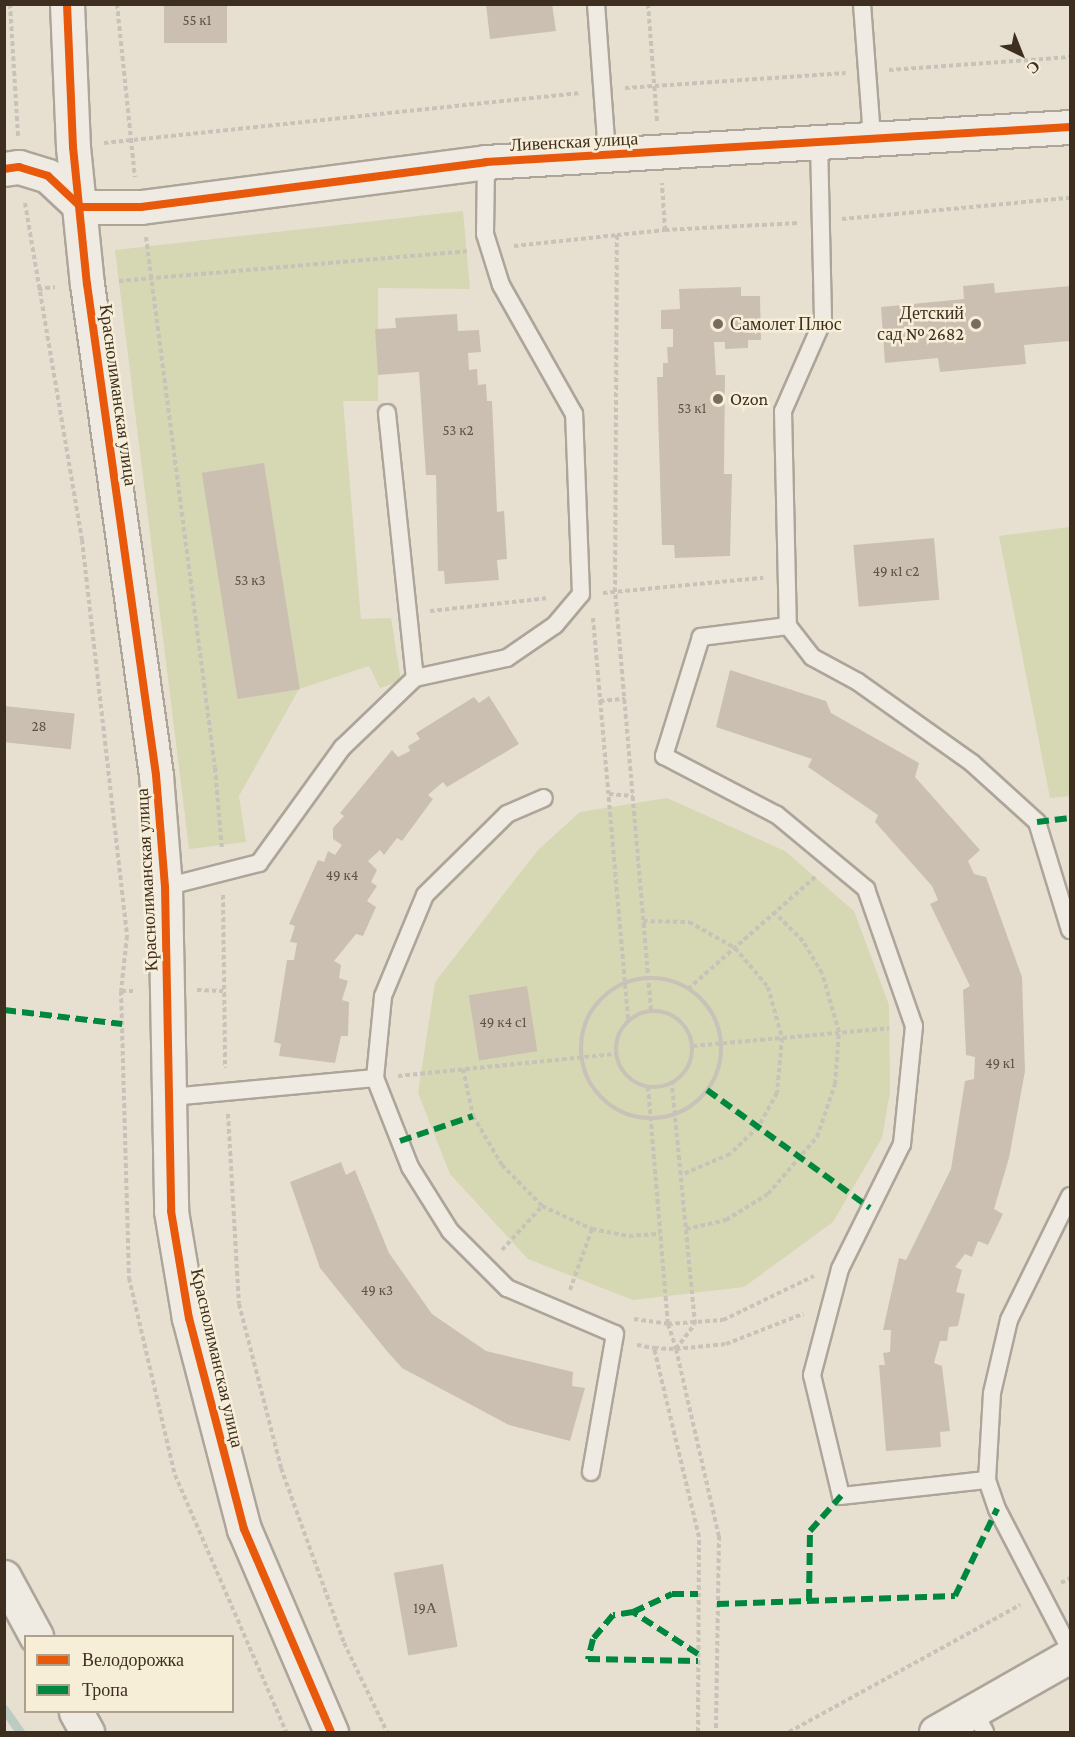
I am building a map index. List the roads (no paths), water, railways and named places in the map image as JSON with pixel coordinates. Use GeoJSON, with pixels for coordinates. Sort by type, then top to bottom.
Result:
{"type":"FeatureCollection","features":[{"type":"Feature","properties":{"kind":"street","name":"Краснолиманская улица"},"geometry":{"type":"LineString","coordinates":[[67,4],[73,147],[81,207],[87,284],[156,775],[165,887],[171,1097],[171,1212],[189,1318],[244,1529],[331,1732]]}},
{"type":"Feature","properties":{"kind":"street","name":"Ливенская улица"},"geometry":{"type":"LineString","coordinates":[[81,207],[141,207],[486,162],[1071,127]]}},
{"type":"Feature","properties":{"kind":"street"},"geometry":{"type":"LineString","coordinates":[[12,168],[48,176],[81,207]]}},
{"type":"Feature","properties":{"kind":"street"},"geometry":{"type":"LineString","coordinates":[[4,1577],[35,1635]]}},
{"type":"Feature","properties":{"kind":"street"},"geometry":{"type":"LineString","coordinates":[[936,1732],[979,1722],[1071,1656]]}},
{"type":"Feature","properties":{"kind":"street"},"geometry":{"type":"LineString","coordinates":[[77,1713],[87,1732]]}},
{"type":"Feature","properties":{"kind":"lane"},"geometry":{"type":"LineString","coordinates":[[596,4],[607,155]]}},
{"type":"Feature","properties":{"kind":"lane"},"geometry":{"type":"LineString","coordinates":[[862,4],[872,138]]}},
{"type":"Feature","properties":{"kind":"lane"},"geometry":{"type":"LineString","coordinates":[[819,142],[823,320],[783,411],[788,626],[812,657],[858,682],[972,763],[1037,822],[1071,930]]}},
{"type":"Feature","properties":{"kind":"lane"},"geometry":{"type":"LineString","coordinates":[[165,887],[259,862],[342,748],[415,678],[507,658],[555,625],[581,594],[574,414],[501,285],[486,234],[486,162]]}},
{"type":"Feature","properties":{"kind":"lane"},"geometry":{"type":"LineString","coordinates":[[387,413],[415,678]]}},
{"type":"Feature","properties":{"kind":"lane"},"geometry":{"type":"LineString","coordinates":[[788,626],[701,637],[664,756],[777,815],[866,889],[914,1026],[902,1144],[840,1269],[812,1375],[841,1496],[987,1480]]}},
{"type":"Feature","properties":{"kind":"lane"},"geometry":{"type":"LineString","coordinates":[[544,798],[507,814],[425,895],[383,996],[375,1078],[410,1167],[450,1232],[507,1288],[615,1334],[591,1472]]}},
{"type":"Feature","properties":{"kind":"lane"},"geometry":{"type":"LineString","coordinates":[[171,1097],[375,1078]]}},
{"type":"Feature","properties":{"kind":"lane"},"geometry":{"type":"LineString","coordinates":[[1071,1196],[1009,1320],[992,1392],[987,1480],[1071,1648]]}},
{"type":"Feature","properties":{"kind":"waterway"},"geometry":{"type":"LineString","coordinates":[[4,1709],[20,1732]]}},
{"type":"Feature","properties":{"kind":"place","name":"Самолет Плюс"},"geometry":{"type":"Point","coordinates":[718,324]}},
{"type":"Feature","properties":{"kind":"place","name":"Детский сад № 2682"},"geometry":{"type":"Point","coordinates":[976,324]}},
{"type":"Feature","properties":{"kind":"place","name":"Ozon"},"geometry":{"type":"Point","coordinates":[718,399]}}]}
